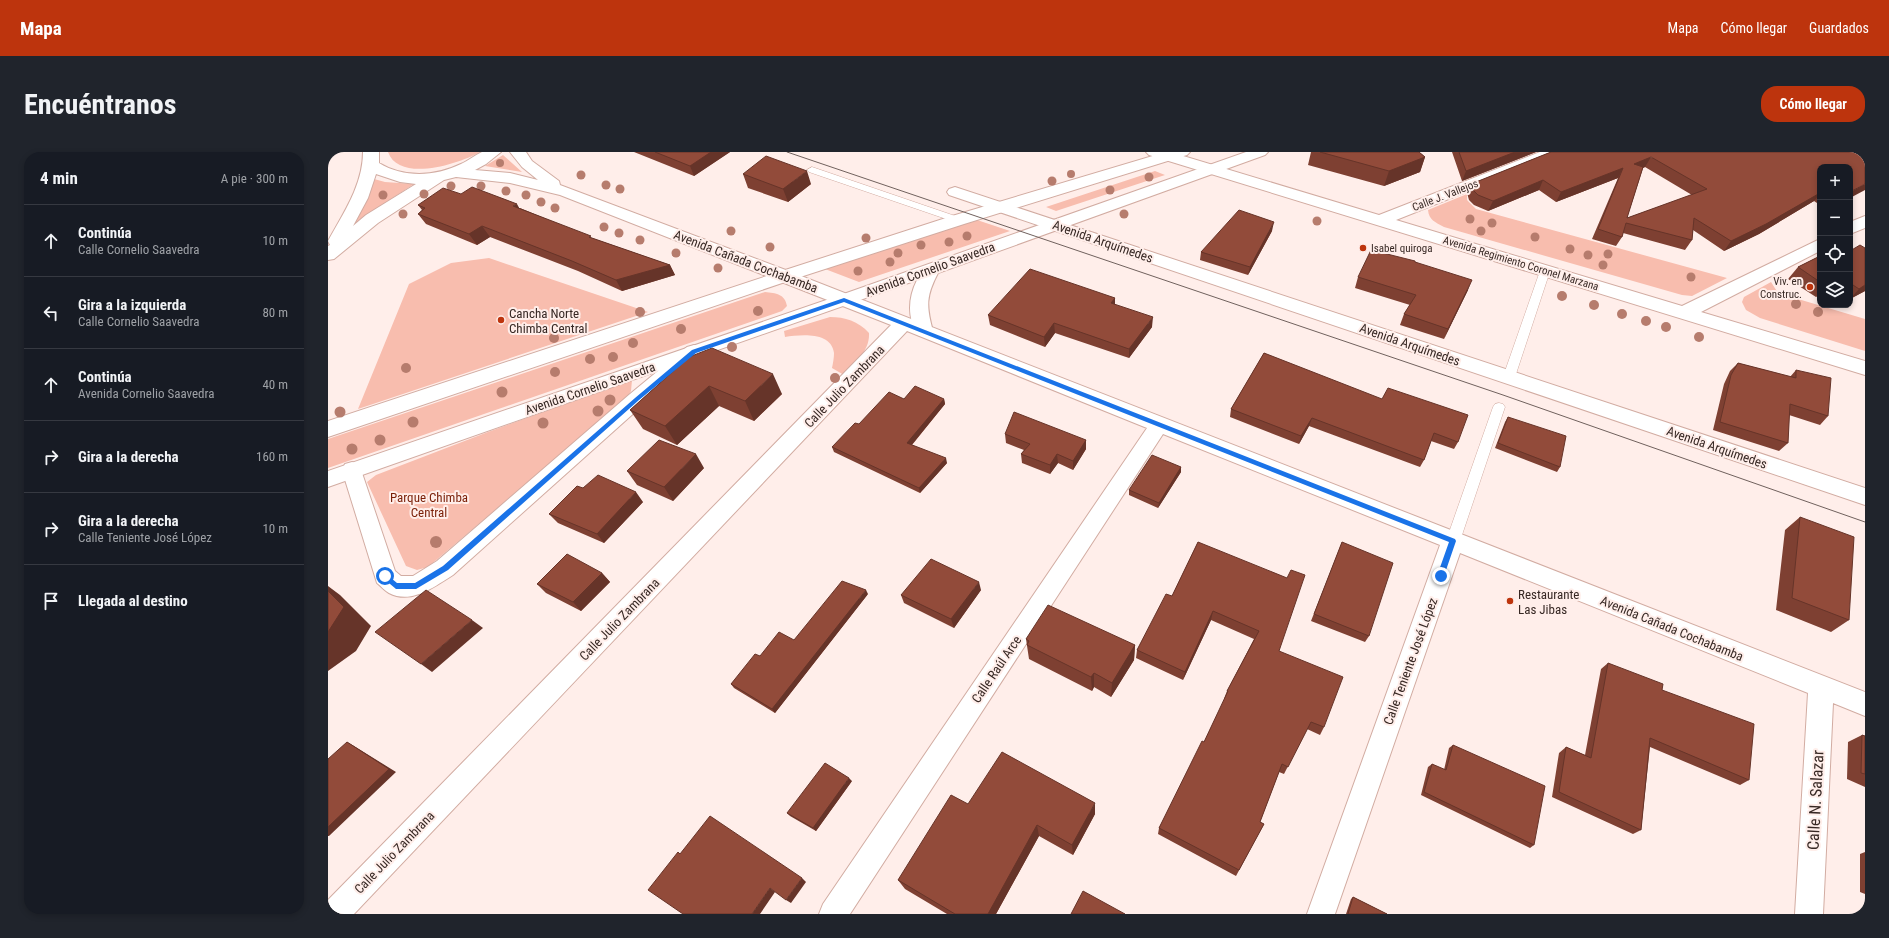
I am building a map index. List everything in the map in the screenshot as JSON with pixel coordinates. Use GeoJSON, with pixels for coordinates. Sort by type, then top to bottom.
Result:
{"type":"FeatureCollection","features":[{"type":"Feature","properties":{"kind":"street"},"geometry":{"type":"LineString","coordinates":[[328,254],[372,219],[447,174],[479,162],[493,152]]}},
{"type":"Feature","properties":{"kind":"street","name":"Avenida Cañada Cochabamba"},"geometry":{"type":"LineString","coordinates":[[518,152],[527,164],[544,178],[565,191]]}},
{"type":"Feature","properties":{"kind":"street","name":"Avenida Cornelio Saavedra"},"geometry":{"type":"LineString","coordinates":[[328,479],[844,300],[1260,152]]}},
{"type":"Feature","properties":{"kind":"street","name":"Calle J. Vallejos"},"geometry":{"type":"LineString","coordinates":[[1381,220],[1554,152]]}},
{"type":"Feature","properties":{"kind":"street"},"geometry":{"type":"LineString","coordinates":[[328,429],[785,276],[958,220],[1003,208],[1169,153]]}},
{"type":"Feature","properties":{"kind":"street","name":"Avenida Regimiento Coronel Marzana"},"geometry":{"type":"LineString","coordinates":[[1169,153],[1209,169],[1865,368]]}},
{"type":"Feature","properties":{"kind":"street"},"geometry":{"type":"LineString","coordinates":[[370,157],[377,170],[396,177],[424,178],[447,174]]}},
{"type":"Feature","properties":{"kind":"street"},"geometry":{"type":"LineString","coordinates":[[328,254],[351,217],[360,198],[370,157]]}},
{"type":"Feature","properties":{"kind":"street","name":"Avenida Cañada Cochabamba"},"geometry":{"type":"LineString","coordinates":[[447,174],[510,178],[565,191],[785,276],[1865,704]]}},
{"type":"Feature","properties":{"kind":"street","name":"Avenida Arquímedes"},"geometry":{"type":"LineString","coordinates":[[955,192],[1865,497]]}},
{"type":"Feature","properties":{"kind":"street"},"geometry":{"type":"LineString","coordinates":[[1853,227],[1865,221]]}},
{"type":"Feature","properties":{"kind":"street"},"geometry":{"type":"LineString","coordinates":[[1684,313],[1817,246]]}},
{"type":"Feature","properties":{"kind":"street"},"geometry":{"type":"LineString","coordinates":[[914,327],[918,310],[919,292],[932,268]]}},
{"type":"Feature","properties":{"kind":"street","name":"Calle Julio Zambrana"},"geometry":{"type":"LineString","coordinates":[[334,914],[914,327]]}},
{"type":"Feature","properties":{"kind":"street"},"geometry":{"type":"LineString","coordinates":[[352,470],[385,576],[396,586],[416,586],[445,568],[637,399],[694,352]]}},
{"type":"Feature","properties":{"kind":"street","name":"Calle Raúl Arce"},"geometry":{"type":"LineString","coordinates":[[833,914],[1159,425]]}},
{"type":"Feature","properties":{"kind":"street","name":"Calle Teniente José López"},"geometry":{"type":"LineString","coordinates":[[1321,914],[1453,541]]}},
{"type":"Feature","properties":{"kind":"street","name":"Calle N. Salazar"},"geometry":{"type":"LineString","coordinates":[[1809,914],[1821,687]]}},
{"type":"Feature","properties":{"kind":"lane"},"geometry":{"type":"LineString","coordinates":[[812,170],[958,220]]}},
{"type":"Feature","properties":{"kind":"lane"},"geometry":{"type":"LineString","coordinates":[[1508,377],[1545,271]]}},
{"type":"Feature","properties":{"kind":"lane","name":"Calle Teniente José López"},"geometry":{"type":"LineString","coordinates":[[1453,541],[1499,407]]}},
{"type":"Feature","properties":{"kind":"green space"},"geometry":{"type":"Polygon","coordinates":[[[388,152],[480,152],[470,157],[445,165],[416,169],[404,167],[394,161],[388,152]]]}},
{"type":"Feature","properties":{"kind":"green space"},"geometry":{"type":"Polygon","coordinates":[[[503,155],[522,172],[485,166],[503,155]]]}},
{"type":"Feature","properties":{"kind":"green space"},"geometry":{"type":"Polygon","coordinates":[[[1155,171],[1165,175],[1056,211],[1046,207],[1155,171]]]}},
{"type":"Feature","properties":{"kind":"green space"},"geometry":{"type":"Polygon","coordinates":[[[374,179],[385,182],[414,184],[388,201],[349,234],[374,179]]]}},
{"type":"Feature","properties":{"kind":"green space"},"geometry":{"type":"Polygon","coordinates":[[[1467,194],[1467,200],[1476,209],[1727,278],[1692,296],[1682,295],[1444,227],[1433,220],[1430,216],[1428,210],[1467,194]]]}},
{"type":"Feature","properties":{"kind":"green space"},"geometry":{"type":"Polygon","coordinates":[[[974,219],[1010,231],[859,282],[825,269],[974,219]]]}},
{"type":"Feature","properties":{"kind":"green space"},"geometry":{"type":"Polygon","coordinates":[[[489,258],[648,312],[358,409],[409,284],[451,263],[489,258]]]}},
{"type":"Feature","properties":{"kind":"green space"},"geometry":{"type":"Polygon","coordinates":[[[1771,282],[1778,293],[1817,305],[1817,308],[1828,308],[1865,319],[1865,351],[1760,318],[1746,310],[1742,302],[1744,297],[1771,282]]]}},
{"type":"Feature","properties":{"kind":"green space"},"geometry":{"type":"Polygon","coordinates":[[[765,292],[779,295],[784,299],[787,306],[782,311],[328,468],[328,439],[765,292]]]}},
{"type":"Feature","properties":{"kind":"green space"},"geometry":{"type":"Polygon","coordinates":[[[830,317],[851,320],[860,325],[869,333],[869,339],[864,351],[844,375],[832,368],[834,353],[832,346],[827,341],[814,336],[806,335],[785,337],[784,331],[830,317]]]}},
{"type":"Feature","properties":{"kind":"green space","name":"Parque Chimba Central"},"geometry":{"type":"Polygon","coordinates":[[[632,380],[631,391],[626,399],[428,567],[417,570],[406,566],[367,482],[376,475],[488,432],[632,380]]]}},
{"type":"Feature","properties":{"kind":"building"},"geometry":{"type":"Polygon","coordinates":[[[655,152],[711,152],[690,166],[655,152]]]}},
{"type":"Feature","properties":{"kind":"building"},"geometry":{"type":"Polygon","coordinates":[[[1320,152],[1419,152],[1425,157],[1389,171],[1320,152]]]}},
{"type":"Feature","properties":{"kind":"building"},"geometry":{"type":"Polygon","coordinates":[[[1459,152],[1515,152],[1466,171],[1459,152]]]}},
{"type":"Feature","properties":{"kind":"building"},"geometry":{"type":"Polygon","coordinates":[[[1551,152],[1865,152],[1865,184],[1853,190],[1853,164],[1817,164],[1817,195],[1766,224],[1731,241],[1694,218],[1692,240],[1626,223],[1622,237],[1598,229],[1623,168],[1561,192],[1543,180],[1493,201],[1478,195],[1473,190],[1471,184],[1551,152]],[[1651,157],[1634,164],[1643,167],[1627,218],[1707,189],[1651,157]]]}},
{"type":"Feature","properties":{"kind":"building"},"geometry":{"type":"Polygon","coordinates":[[[766,156],[807,171],[783,189],[743,174],[766,156]]]}},
{"type":"Feature","properties":{"kind":"building"},"geometry":{"type":"Polygon","coordinates":[[[472,187],[517,204],[513,206],[591,236],[589,237],[670,265],[616,280],[482,226],[469,234],[418,214],[425,208],[418,205],[443,188],[461,194],[472,187]]]}},
{"type":"Feature","properties":{"kind":"building"},"geometry":{"type":"Polygon","coordinates":[[[1239,210],[1274,222],[1250,267],[1201,252],[1239,210]]]}},
{"type":"Feature","properties":{"kind":"building"},"geometry":{"type":"Polygon","coordinates":[[[1860,245],[1865,248],[1865,285],[1859,289],[1853,285],[1853,249],[1860,245]]]}},
{"type":"Feature","properties":{"kind":"building"},"geometry":{"type":"Polygon","coordinates":[[[1371,250],[1415,261],[1472,280],[1448,329],[1404,314],[1416,295],[1358,277],[1371,250]]]}},
{"type":"Feature","properties":{"kind":"building"},"geometry":{"type":"Polygon","coordinates":[[[1817,258],[1817,280],[1798,267],[1817,258]]]}},
{"type":"Feature","properties":{"kind":"building"},"geometry":{"type":"Polygon","coordinates":[[[1030,269],[1115,298],[1111,303],[1153,317],[1129,349],[1054,323],[1044,337],[988,315],[1030,269]]]}},
{"type":"Feature","properties":{"kind":"building"},"geometry":{"type":"Polygon","coordinates":[[[712,348],[773,374],[745,401],[709,386],[665,426],[630,410],[689,357],[712,348]]]}},
{"type":"Feature","properties":{"kind":"building"},"geometry":{"type":"Polygon","coordinates":[[[1264,353],[1382,399],[1388,388],[1468,415],[1458,442],[1434,433],[1424,460],[1312,418],[1301,436],[1231,409],[1264,353]]]}},
{"type":"Feature","properties":{"kind":"building"},"geometry":{"type":"Polygon","coordinates":[[[1738,363],[1796,378],[1796,370],[1831,378],[1828,416],[1790,404],[1788,443],[1720,422],[1731,375],[1738,363]]]}},
{"type":"Feature","properties":{"kind":"building"},"geometry":{"type":"Polygon","coordinates":[[[915,386],[944,399],[907,443],[946,458],[919,488],[832,447],[855,423],[859,424],[889,392],[904,399],[915,386]]]}},
{"type":"Feature","properties":{"kind":"building"},"geometry":{"type":"Polygon","coordinates":[[[1014,412],[1086,440],[1073,461],[1057,454],[1050,465],[1021,454],[1030,444],[1005,434],[1014,412]]]}},
{"type":"Feature","properties":{"kind":"building"},"geometry":{"type":"Polygon","coordinates":[[[1508,417],[1566,436],[1560,467],[1498,443],[1508,417]]]}},
{"type":"Feature","properties":{"kind":"building"},"geometry":{"type":"Polygon","coordinates":[[[659,440],[696,454],[664,487],[627,471],[659,440]]]}},
{"type":"Feature","properties":{"kind":"building"},"geometry":{"type":"Polygon","coordinates":[[[1152,455],[1181,467],[1159,503],[1129,490],[1152,455]]]}},
{"type":"Feature","properties":{"kind":"building"},"geometry":{"type":"Polygon","coordinates":[[[598,475],[636,492],[597,534],[549,514],[577,486],[583,488],[598,475]]]}},
{"type":"Feature","properties":{"kind":"building"},"geometry":{"type":"Polygon","coordinates":[[[1800,517],[1854,537],[1849,620],[1792,598],[1800,517]]]}},
{"type":"Feature","properties":{"kind":"building"},"geometry":{"type":"Polygon","coordinates":[[[1198,542],[1287,578],[1291,570],[1305,575],[1279,651],[1343,677],[1324,727],[1311,722],[1288,767],[1282,764],[1260,822],[1264,824],[1239,870],[1159,828],[1202,741],[1204,742],[1227,691],[1259,631],[1213,611],[1185,672],[1137,650],[1166,594],[1172,596],[1198,542]]]}},
{"type":"Feature","properties":{"kind":"building"},"geometry":{"type":"Polygon","coordinates":[[[1342,542],[1393,563],[1369,636],[1314,614],[1342,542]]]}},
{"type":"Feature","properties":{"kind":"building"},"geometry":{"type":"Polygon","coordinates":[[[567,554],[602,573],[573,602],[537,584],[567,554]]]}},
{"type":"Feature","properties":{"kind":"building"},"geometry":{"type":"Polygon","coordinates":[[[931,559],[979,582],[951,619],[901,595],[931,559]]]}},
{"type":"Feature","properties":{"kind":"building"},"geometry":{"type":"Polygon","coordinates":[[[842,581],[866,590],[772,709],[731,684],[755,654],[760,656],[779,632],[794,640],[842,581]]]}},
{"type":"Feature","properties":{"kind":"building"},"geometry":{"type":"Polygon","coordinates":[[[426,590],[472,620],[421,664],[375,632],[426,590]]]}},
{"type":"Feature","properties":{"kind":"building"},"geometry":{"type":"Polygon","coordinates":[[[328,591],[344,607],[328,632],[328,591]]]}},
{"type":"Feature","properties":{"kind":"building"},"geometry":{"type":"Polygon","coordinates":[[[1048,605],[1135,645],[1112,683],[1094,673],[1091,677],[1027,645],[1029,641],[1026,639],[1048,605]]]}},
{"type":"Feature","properties":{"kind":"building"},"geometry":{"type":"Polygon","coordinates":[[[1608,663],[1663,684],[1662,690],[1754,724],[1749,780],[1650,738],[1641,830],[1559,792],[1566,747],[1591,758],[1608,663]]]}},
{"type":"Feature","properties":{"kind":"building"},"geometry":{"type":"Polygon","coordinates":[[[1862,735],[1865,736],[1865,774],[1861,773],[1862,735]]]}},
{"type":"Feature","properties":{"kind":"building"},"geometry":{"type":"Polygon","coordinates":[[[347,742],[389,769],[328,827],[328,759],[347,742]]]}},
{"type":"Feature","properties":{"kind":"building"},"geometry":{"type":"Polygon","coordinates":[[[1453,745],[1545,786],[1534,845],[1424,792],[1432,764],[1446,770],[1453,745]]]}},
{"type":"Feature","properties":{"kind":"building"},"geometry":{"type":"Polygon","coordinates":[[[1002,752],[1095,803],[1072,845],[1037,825],[988,914],[955,914],[898,880],[951,795],[968,804],[1002,752]]]}},
{"type":"Feature","properties":{"kind":"building"},"geometry":{"type":"Polygon","coordinates":[[[825,763],[849,778],[813,828],[787,813],[825,763]]]}},
{"type":"Feature","properties":{"kind":"building"},"geometry":{"type":"Polygon","coordinates":[[[710,816],[802,878],[786,900],[770,888],[752,914],[683,914],[648,890],[678,852],[680,854],[710,816]]]}},
{"type":"Feature","properties":{"kind":"building"},"geometry":{"type":"Polygon","coordinates":[[[1083,891],[1125,914],[1071,914],[1083,891]]]}},
{"type":"Feature","properties":{"kind":"building"},"geometry":{"type":"Polygon","coordinates":[[[1353,897],[1387,914],[1348,914],[1353,897]]]}},
{"type":"Feature","properties":{"kind":"tram line"},"geometry":{"type":"LineString","coordinates":[[787,152],[1503,395],[1865,522]]}},
{"type":"Feature","properties":{"kind":"place","name":"Isabel quiroga"},"geometry":{"type":"Point","coordinates":[1363,248]}},
{"type":"Feature","properties":{"kind":"place","name":"Viv. en Construc."},"geometry":{"type":"Point","coordinates":[1810,287]}},
{"type":"Feature","properties":{"kind":"place","name":"Cancha Norte Chimba Central"},"geometry":{"type":"Point","coordinates":[501,320]}},
{"type":"Feature","properties":{"kind":"place","name":"Restaurante Las Jibas"},"geometry":{"type":"Point","coordinates":[1510,601]}},
{"type":"Feature","properties":{"kind":"route"},"geometry":{"type":"LineString","coordinates":[[385,576],[396,586],[416,586],[445,568],[637,399],[694,352],[805,312],[844,300],[1453,541],[1441,576]]}}]}
